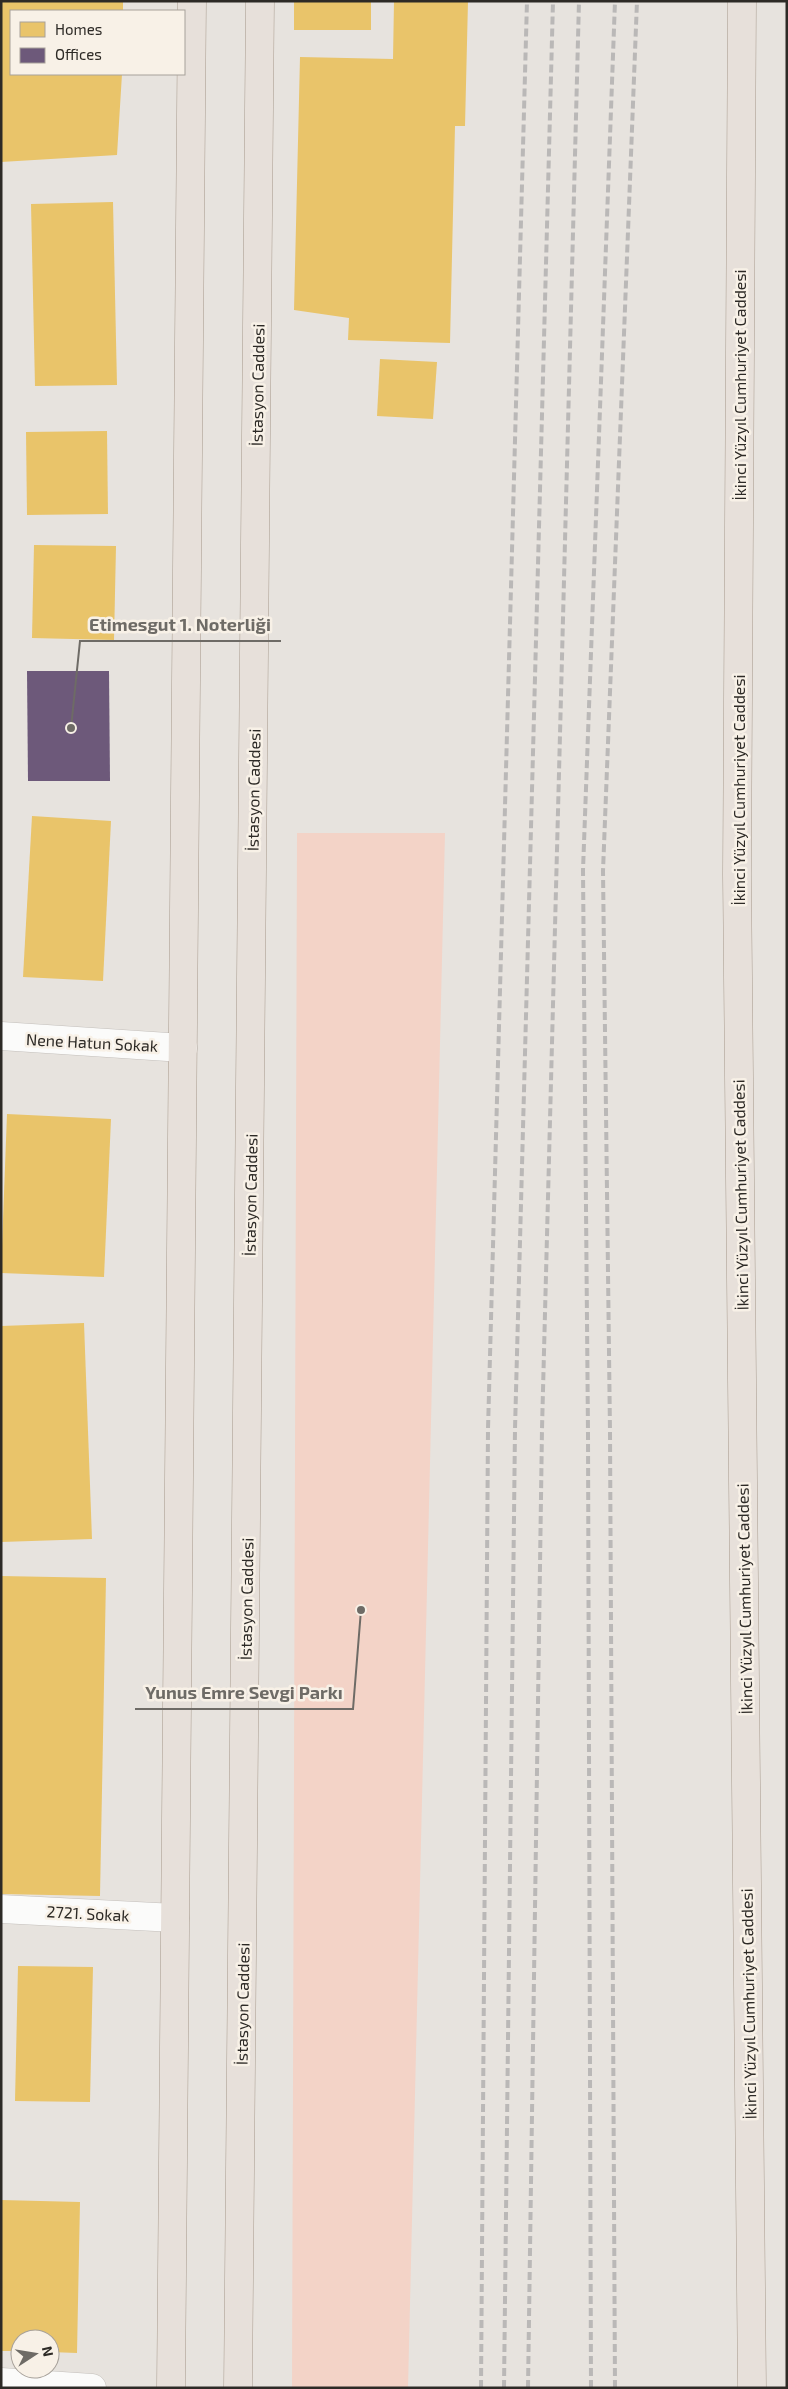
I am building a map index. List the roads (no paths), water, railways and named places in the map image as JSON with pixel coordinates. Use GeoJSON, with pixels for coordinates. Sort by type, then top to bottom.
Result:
{"type":"FeatureCollection","features":[{"type":"Feature","properties":{"kind":"main road"},"geometry":{"type":"LineString","coordinates":[[171,2388],[192,1]]}},
{"type":"Feature","properties":{"kind":"main road","name":"İstasyon Caddesi"},"geometry":{"type":"LineString","coordinates":[[238,2388],[260,1]]}},
{"type":"Feature","properties":{"kind":"main road","name":"İkinci Yüzyıl Cumhuriyet Caddesi"},"geometry":{"type":"LineString","coordinates":[[742,1],[737,874],[752,2388]]}},
{"type":"Feature","properties":{"kind":"street","name":"Nene Hatun Sokak"},"geometry":{"type":"LineString","coordinates":[[1,1036],[183,1048]]}},
{"type":"Feature","properties":{"kind":"street","name":"2721. Sokak"},"geometry":{"type":"LineString","coordinates":[[1,1909],[175,1918]]}},
{"type":"Feature","properties":{"kind":"street"},"geometry":{"type":"LineString","coordinates":[[1,2382],[92,2388]]}},
{"type":"Feature","properties":{"kind":"railway"},"geometry":{"type":"LineString","coordinates":[[481,2388],[488,1429],[527,1]]}},
{"type":"Feature","properties":{"kind":"railway"},"geometry":{"type":"LineString","coordinates":[[504,2388],[515,1429],[553,1]]}},
{"type":"Feature","properties":{"kind":"railway"},"geometry":{"type":"LineString","coordinates":[[528,2388],[542,1429],[579,1]]}},
{"type":"Feature","properties":{"kind":"railway"},"geometry":{"type":"LineString","coordinates":[[591,2388],[588,1433],[583,870],[615,1]]}},
{"type":"Feature","properties":{"kind":"railway"},"geometry":{"type":"LineString","coordinates":[[615,2388],[610,1432],[603,871],[637,1]]}},
{"type":"Feature","properties":{"kind":"place","name":"Etimesgut 1. Noterliği"},"geometry":{"type":"Point","coordinates":[71,728]}},
{"type":"Feature","properties":{"kind":"place","name":"Yunus Emre Sevgi Parkı"},"geometry":{"type":"Point","coordinates":[361,1610]}}]}
